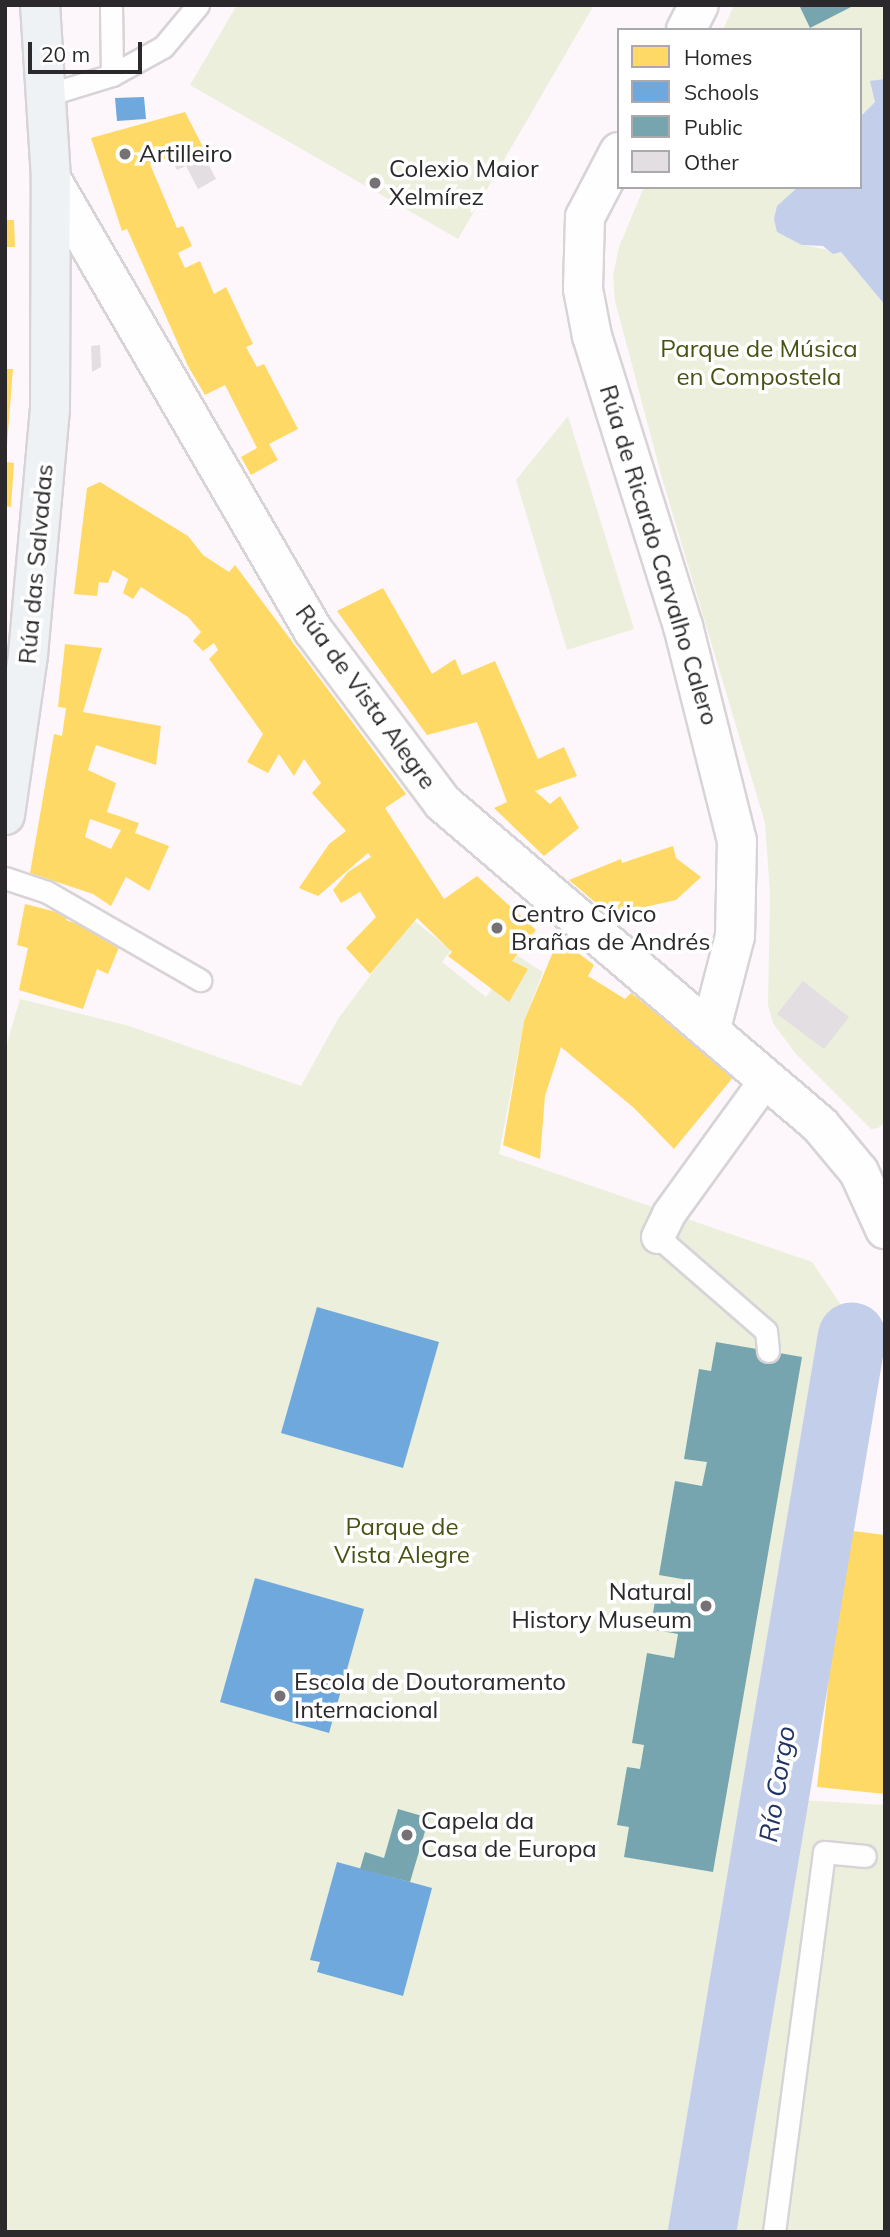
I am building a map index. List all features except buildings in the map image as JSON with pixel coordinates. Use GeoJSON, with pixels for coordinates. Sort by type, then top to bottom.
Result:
{"type":"FeatureCollection","features":[{"type":"Feature","properties":{"kind":"main road","name":"Rúa de Vista Alegre"},"geometry":{"type":"LineString","coordinates":[[40,5],[51,179],[51,354]]}},
{"type":"Feature","properties":{"kind":"main road","name":"Rúa das Salvadas"},"geometry":{"type":"LineString","coordinates":[[5,814],[29,656],[51,354]]}},
{"type":"Feature","properties":{"kind":"street"},"geometry":{"type":"LineString","coordinates":[[686,28],[699,5]]}},
{"type":"Feature","properties":{"kind":"street","name":"Rúa de Ricardo Carvalho Calero"},"geometry":{"type":"LineString","coordinates":[[617,156],[585,217],[583,289],[592,335],[717,749],[737,841],[738,894],[729,965],[711,1028]]}},
{"type":"Feature","properties":{"kind":"street","name":"Rúa de Vista Alegre"},"geometry":{"type":"LineString","coordinates":[[51,179],[313,630],[443,803],[576,920],[768,1077],[843,1149],[859,1172],[885,1229]]}},
{"type":"Feature","properties":{"kind":"street"},"geometry":{"type":"LineString","coordinates":[[681,1004],[729,965]]}},
{"type":"Feature","properties":{"kind":"street"},"geometry":{"type":"LineString","coordinates":[[658,1237],[669,1213],[723,1156],[768,1077]]}},
{"type":"Feature","properties":{"kind":"lane"},"geometry":{"type":"LineString","coordinates":[[111,5],[112,75]]}},
{"type":"Feature","properties":{"kind":"lane"},"geometry":{"type":"LineString","coordinates":[[47,95],[112,75],[163,47],[198,5]]}},
{"type":"Feature","properties":{"kind":"lane"},"geometry":{"type":"LineString","coordinates":[[5,878],[47,892],[200,980]]}},
{"type":"Feature","properties":{"kind":"lane"},"geometry":{"type":"LineString","coordinates":[[658,1237],[766,1331],[768,1351]]}},
{"type":"Feature","properties":{"kind":"lane"},"geometry":{"type":"LineString","coordinates":[[774,2232],[824,1852],[865,1856]]}},
{"type":"Feature","properties":{"kind":"green space"},"geometry":{"type":"Polygon","coordinates":[[[237,5],[594,5],[458,239],[190,85],[237,5]]]}},
{"type":"Feature","properties":{"kind":"green space"},"geometry":{"type":"Polygon","coordinates":[[[734,5],[799,5],[810,28],[724,28],[734,5]]]}},
{"type":"Feature","properties":{"kind":"green space"},"geometry":{"type":"Polygon","coordinates":[[[855,5],[885,5],[885,79],[871,82],[875,102],[862,115],[862,28],[810,28],[855,5]]]}},
{"type":"Feature","properties":{"kind":"green space","name":"Parque de Música en Compostela"},"geometry":{"type":"Polygon","coordinates":[[[643,189],[796,189],[783,201],[802,245],[841,252],[885,305],[885,1123],[878,1128],[871,1129],[795,1053],[773,1023],[768,1005],[770,894],[765,823],[662,478],[615,301],[613,276],[619,247],[643,189]]]}},
{"type":"Feature","properties":{"kind":"green space"},"geometry":{"type":"Polygon","coordinates":[[[568,416],[634,629],[567,650],[516,480],[568,416]]]}},
{"type":"Feature","properties":{"kind":"green space","name":"Parque de Vista Alegre"},"geometry":{"type":"Polygon","coordinates":[[[412,919],[451,950],[442,962],[486,997],[515,954],[543,972],[524,1021],[499,1154],[812,1262],[843,1308],[786,1653],[680,2232],[5,2232],[5,1050],[20,999],[126,1025],[301,1086],[338,1019],[412,919]]]}},
{"type":"Feature","properties":{"kind":"green space"},"geometry":{"type":"Polygon","coordinates":[[[784,1799],[885,1805],[885,2232],[710,2232],[784,1799]]]}},
{"type":"Feature","properties":{"kind":"water"},"geometry":{"type":"Polygon","coordinates":[[[885,79],[885,305],[841,252],[833,254],[823,246],[802,245],[777,232],[774,219],[777,206],[796,189],[862,189],[862,115],[875,102],[870,81],[885,79]]]}},
{"type":"Feature","properties":{"kind":"waterway","name":"Río Corgo"},"geometry":{"type":"LineString","coordinates":[[702,2232],[852,1336]]}},
{"type":"Feature","properties":{"kind":"place","name":"Artilleiro"},"geometry":{"type":"Point","coordinates":[125,154]}},
{"type":"Feature","properties":{"kind":"place","name":"Colexio Maior Xelmírez"},"geometry":{"type":"Point","coordinates":[375,183]}},
{"type":"Feature","properties":{"kind":"place","name":"Centro Cívico Brañas de Andrés"},"geometry":{"type":"Point","coordinates":[497,928]}},
{"type":"Feature","properties":{"kind":"place","name":"Natural History Museum"},"geometry":{"type":"Point","coordinates":[706,1606]}},
{"type":"Feature","properties":{"kind":"place","name":"Escola de Doutoramento Internacional"},"geometry":{"type":"Point","coordinates":[280,1696]}},
{"type":"Feature","properties":{"kind":"place","name":"Capela da Casa de Europa"},"geometry":{"type":"Point","coordinates":[407,1835]}}]}
